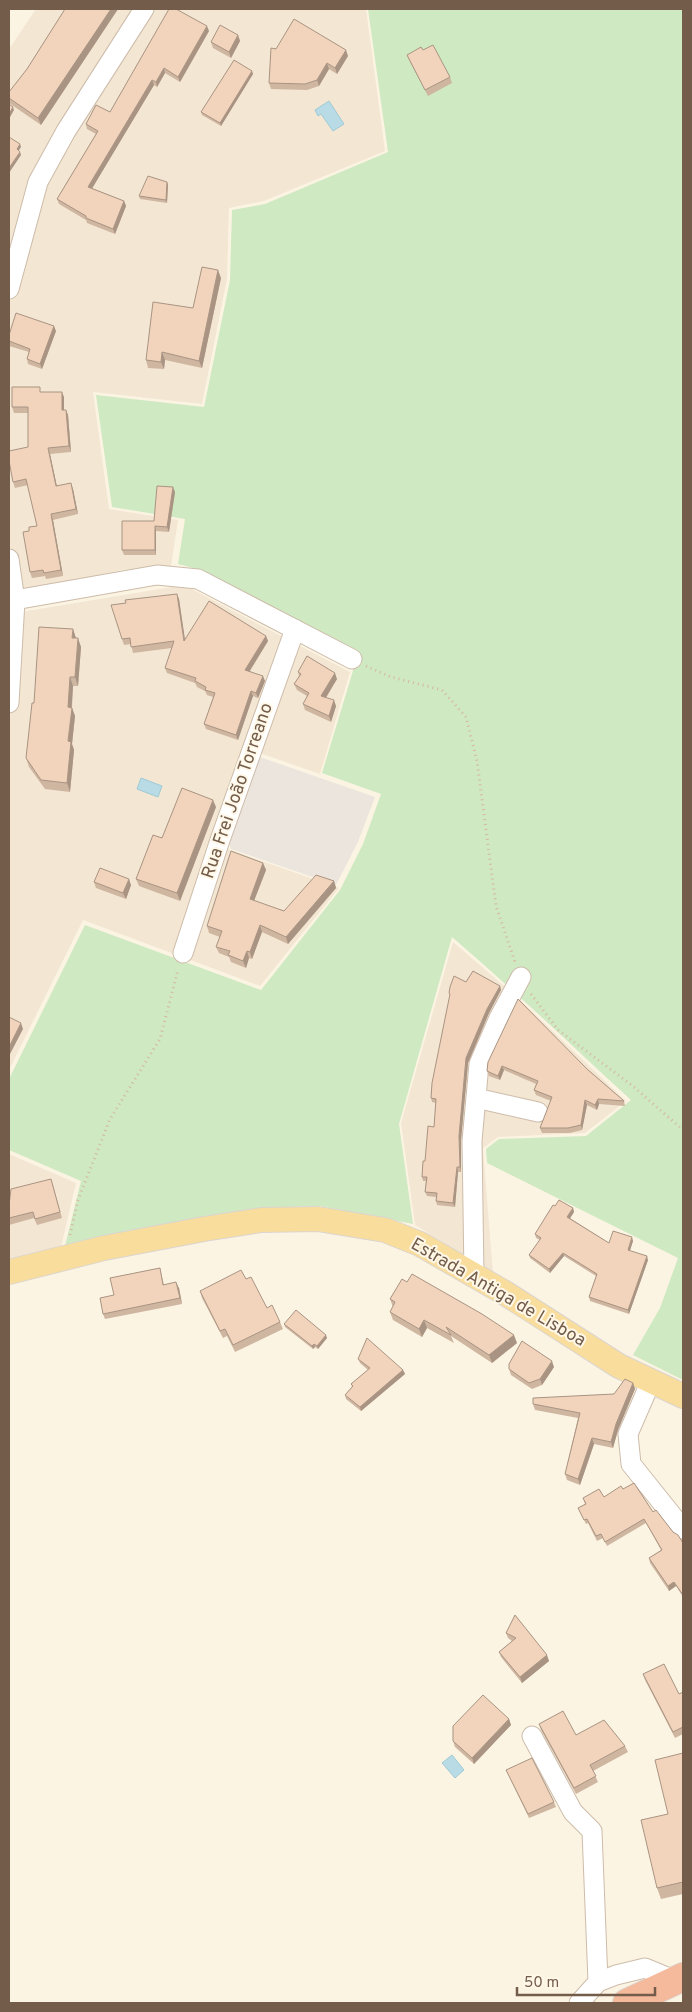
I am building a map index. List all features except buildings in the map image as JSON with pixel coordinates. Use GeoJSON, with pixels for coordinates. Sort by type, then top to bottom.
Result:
{"type":"FeatureCollection","features":[{"type":"Feature","properties":{"kind":"highway"},"geometry":{"type":"LineString","coordinates":[[627,2003],[681,1991]]}},
{"type":"Feature","properties":{"kind":"main road","name":"Estrada Antiga de Lisboa"},"geometry":{"type":"LineString","coordinates":[[9,1272],[65,1257],[204,1229],[261,1220],[318,1219],[385,1230],[420,1244],[620,1366],[683,1396]]}},
{"type":"Feature","properties":{"kind":"street"},"geometry":{"type":"LineString","coordinates":[[9,289],[38,182],[66,131],[144,9]]}},
{"type":"Feature","properties":{"kind":"street"},"geometry":{"type":"LineString","coordinates":[[9,559],[12,601],[9,703]]}},
{"type":"Feature","properties":{"kind":"street"},"geometry":{"type":"LineString","coordinates":[[12,601],[157,575],[198,579],[352,659]]}},
{"type":"Feature","properties":{"kind":"street","name":"Rua Frei João Torreano"},"geometry":{"type":"LineString","coordinates":[[183,953],[220,840],[295,629]]}},
{"type":"Feature","properties":{"kind":"street"},"geometry":{"type":"LineString","coordinates":[[474,1276],[472,1141],[479,1064],[499,1018],[521,977]]}},
{"type":"Feature","properties":{"kind":"street"},"geometry":{"type":"LineString","coordinates":[[476,1098],[538,1112]]}},
{"type":"Feature","properties":{"kind":"street"},"geometry":{"type":"LineString","coordinates":[[650,1381],[628,1434],[631,1464],[683,1529]]}},
{"type":"Feature","properties":{"kind":"street"},"geometry":{"type":"LineString","coordinates":[[532,1736],[573,1812],[592,1831],[598,1982]]}},
{"type":"Feature","properties":{"kind":"street"},"geometry":{"type":"LineString","coordinates":[[579,2003],[598,1982],[616,1975],[645,1968],[681,1991]]}},
{"type":"Feature","properties":{"kind":"path"},"geometry":{"type":"LineString","coordinates":[[352,659],[391,677],[442,690],[466,717],[477,761],[496,906],[521,977],[538,1005],[558,1030],[634,1087],[683,1130]]}},
{"type":"Feature","properties":{"kind":"path"},"geometry":{"type":"LineString","coordinates":[[65,1257],[78,1200],[110,1119],[160,1039],[183,953]]}},
{"type":"Feature","properties":{"kind":"shaded area"},"geometry":{"type":"Polygon","coordinates":[[[36,9],[366,9],[385,151],[264,201],[229,208],[227,279],[202,404],[93,392],[109,509],[178,520],[171,566],[121,570],[26,592],[9,590],[9,49],[36,9]]]}},
{"type":"Feature","properties":{"kind":"shaded area"},"geometry":{"type":"Polygon","coordinates":[[[184,585],[350,672],[320,774],[245,748],[210,843],[339,888],[260,986],[83,920],[9,1070],[9,614],[184,585]]]}},
{"type":"Feature","properties":{"kind":"shaded area"},"geometry":{"type":"Polygon","coordinates":[[[257,756],[375,797],[358,842],[336,885],[231,849],[228,840],[257,756]]]}},
{"type":"Feature","properties":{"kind":"shaded area"},"geometry":{"type":"Polygon","coordinates":[[[453,942],[517,997],[626,1101],[585,1133],[498,1137],[483,1148],[493,1273],[415,1225],[401,1123],[453,942]]]}},
{"type":"Feature","properties":{"kind":"shaded area"},"geometry":{"type":"Polygon","coordinates":[[[9,1154],[76,1183],[61,1247],[9,1262],[9,1154]]]}},
{"type":"Feature","properties":{"kind":"green space"},"geometry":{"type":"Polygon","coordinates":[[[368,9],[683,9],[683,1380],[633,1355],[660,1308],[678,1258],[487,1163],[486,1149],[499,1139],[586,1136],[631,1100],[452,937],[399,1124],[413,1224],[320,1206],[261,1208],[202,1217],[65,1246],[81,1181],[9,1150],[9,1079],[85,925],[261,990],[340,890],[363,844],[381,794],[322,773],[359,651],[201,570],[178,564],[185,519],[112,507],[96,395],[204,407],[230,280],[232,210],[265,204],[388,152],[368,9]]]}},
{"type":"Feature","properties":{"kind":"water"},"geometry":{"type":"Polygon","coordinates":[[[329,101],[344,124],[333,131],[321,114],[318,116],[315,110],[329,101]]]}},
{"type":"Feature","properties":{"kind":"water"},"geometry":{"type":"Polygon","coordinates":[[[141,778],[162,786],[158,797],[137,789],[141,778]]]}},
{"type":"Feature","properties":{"kind":"water"},"geometry":{"type":"Polygon","coordinates":[[[452,1755],[464,1770],[455,1778],[442,1763],[452,1755]]]}}]}
